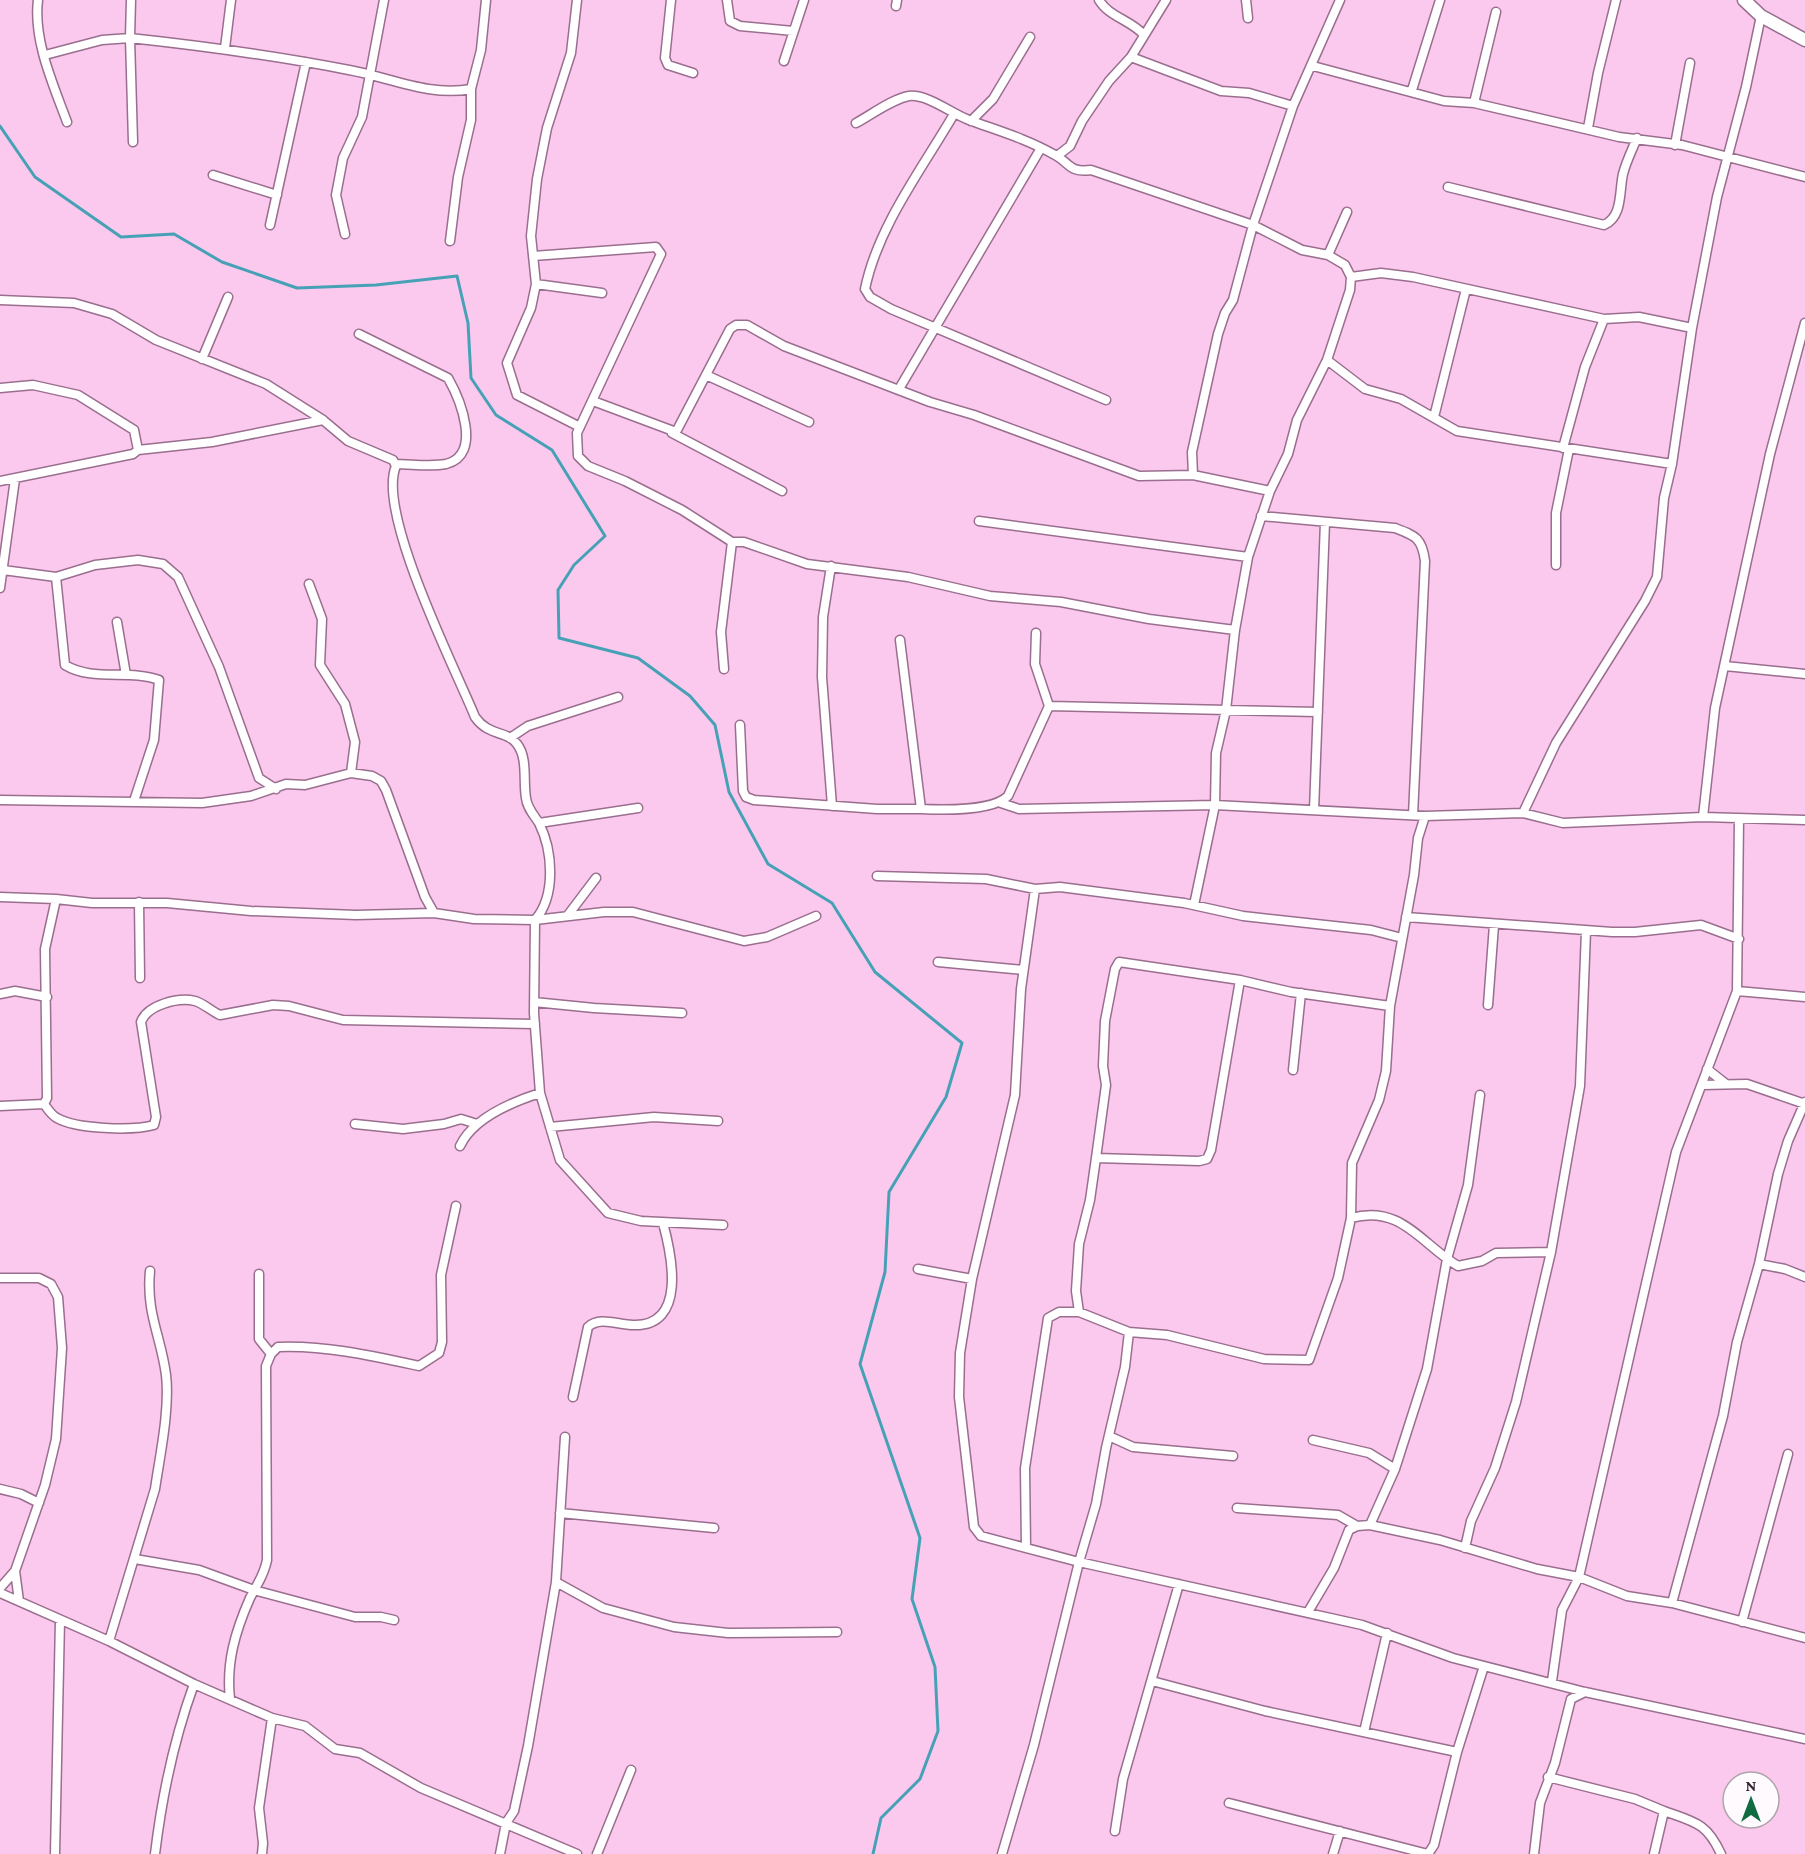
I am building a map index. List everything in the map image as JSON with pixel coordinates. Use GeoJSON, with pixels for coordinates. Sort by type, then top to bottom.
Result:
{"type":"FeatureCollection","features":[{"type":"Feature","properties":{"kind":"street"},"geometry":{"type":"LineString","coordinates":[[38,0],[35,18],[67,122]]}},
{"type":"Feature","properties":{"kind":"street"},"geometry":{"type":"LineString","coordinates":[[131,0],[133,142]]}},
{"type":"Feature","properties":{"kind":"street"},"geometry":{"type":"LineString","coordinates":[[225,48],[231,0]]}},
{"type":"Feature","properties":{"kind":"street"},"geometry":{"type":"LineString","coordinates":[[345,234],[336,195],[343,158],[362,117],[384,0]]}},
{"type":"Feature","properties":{"kind":"street"},"geometry":{"type":"LineString","coordinates":[[450,241],[458,177],[471,120],[471,89],[481,50],[486,0]]}},
{"type":"Feature","properties":{"kind":"street"},"geometry":{"type":"LineString","coordinates":[[577,0],[571,53],[547,128],[537,179],[531,236],[536,284],[531,308],[507,363],[508,373],[517,395],[580,427]]}},
{"type":"Feature","properties":{"kind":"street"},"geometry":{"type":"LineString","coordinates":[[671,0],[665,58],[668,65],[693,73]]}},
{"type":"Feature","properties":{"kind":"street"},"geometry":{"type":"LineString","coordinates":[[727,0],[730,21],[740,26],[794,31]]}},
{"type":"Feature","properties":{"kind":"street"},"geometry":{"type":"LineString","coordinates":[[784,61],[804,0]]}},
{"type":"Feature","properties":{"kind":"street"},"geometry":{"type":"LineString","coordinates":[[1099,0],[1105,9],[1136,26],[1144,35]]}},
{"type":"Feature","properties":{"kind":"street"},"geometry":{"type":"LineString","coordinates":[[1057,156],[1070,146],[1082,121],[1108,81],[1131,57],[1166,0]]}},
{"type":"Feature","properties":{"kind":"street"},"geometry":{"type":"LineString","coordinates":[[1245,0],[1248,18]]}},
{"type":"Feature","properties":{"kind":"street"},"geometry":{"type":"LineString","coordinates":[[1192,475],[1192,452],[1212,357],[1225,313],[1233,300],[1241,276],[1252,225],[1293,106],[1313,66],[1340,0]]}},
{"type":"Feature","properties":{"kind":"street"},"geometry":{"type":"LineString","coordinates":[[1412,90],[1440,0]]}},
{"type":"Feature","properties":{"kind":"street"},"geometry":{"type":"LineString","coordinates":[[1588,128],[1598,73],[1616,0]]}},
{"type":"Feature","properties":{"kind":"street"},"geometry":{"type":"LineString","coordinates":[[1744,0],[1761,16],[1805,40]]}},
{"type":"Feature","properties":{"kind":"street"},"geometry":{"type":"LineString","coordinates":[[1474,103],[1496,12]]}},
{"type":"Feature","properties":{"kind":"street"},"geometry":{"type":"LineString","coordinates":[[1523,813],[1556,743],[1593,680],[1639,611],[1657,578],[1664,498],[1672,464],[1692,328],[1727,159],[1746,87],[1761,16]]}},
{"type":"Feature","properties":{"kind":"street"},"geometry":{"type":"LineString","coordinates":[[971,121],[993,99],[1030,37]]}},
{"type":"Feature","properties":{"kind":"street"},"geometry":{"type":"LineString","coordinates":[[45,55],[102,40],[130,38],[225,48],[369,73],[383,80],[438,90],[458,92],[471,89]]}},
{"type":"Feature","properties":{"kind":"street"},"geometry":{"type":"LineString","coordinates":[[1131,57],[1221,91],[1249,93],[1293,106]]}},
{"type":"Feature","properties":{"kind":"street"},"geometry":{"type":"LineString","coordinates":[[270,225],[306,62]]}},
{"type":"Feature","properties":{"kind":"street"},"geometry":{"type":"LineString","coordinates":[[1675,145],[1690,63]]}},
{"type":"Feature","properties":{"kind":"street"},"geometry":{"type":"LineString","coordinates":[[1313,66],[1412,90],[1444,101],[1474,103],[1619,137],[1675,145],[1805,177]]}},
{"type":"Feature","properties":{"kind":"street"},"geometry":{"type":"LineString","coordinates":[[856,123],[900,99],[911,96],[971,121],[1030,141],[1057,156],[1068,167],[1081,171],[1091,170],[1252,225],[1302,250],[1328,255],[1345,265],[1351,277],[1350,290],[1327,360],[1297,420],[1288,454],[1270,491],[1248,558],[1235,630],[1226,710],[1216,753],[1215,805],[1194,905]]}},
{"type":"Feature","properties":{"kind":"street"},"geometry":{"type":"LineString","coordinates":[[954,114],[889,226],[873,259],[865,289],[870,297],[891,309],[1107,400]]}},
{"type":"Feature","properties":{"kind":"street"},"geometry":{"type":"LineString","coordinates":[[1448,187],[1604,225],[1611,222],[1617,214],[1624,172],[1637,138]]}},
{"type":"Feature","properties":{"kind":"street"},"geometry":{"type":"LineString","coordinates":[[899,389],[1041,148]]}},
{"type":"Feature","properties":{"kind":"street"},"geometry":{"type":"LineString","coordinates":[[213,175],[277,195]]}},
{"type":"Feature","properties":{"kind":"street"},"geometry":{"type":"LineString","coordinates":[[1328,255],[1347,212]]}},
{"type":"Feature","properties":{"kind":"street"},"geometry":{"type":"LineString","coordinates":[[533,256],[656,247],[659,250],[661,254],[580,427],[576,450],[582,462],[682,510],[732,542],[744,542],[807,564],[908,577],[990,596],[1060,602],[1149,619],[1235,630]]}},
{"type":"Feature","properties":{"kind":"street"},"geometry":{"type":"LineString","coordinates":[[1351,277],[1381,273],[1604,319],[1640,317],[1692,328]]}},
{"type":"Feature","properties":{"kind":"street"},"geometry":{"type":"LineString","coordinates":[[536,284],[602,293]]}},
{"type":"Feature","properties":{"kind":"street"},"geometry":{"type":"LineString","coordinates":[[1434,417],[1466,289]]}},
{"type":"Feature","properties":{"kind":"street"},"geometry":{"type":"LineString","coordinates":[[202,358],[228,297]]}},
{"type":"Feature","properties":{"kind":"street"},"geometry":{"type":"LineString","coordinates":[[0,300],[74,303],[112,314],[156,340],[266,384],[323,420],[348,441],[393,459],[395,464],[392,490],[406,550],[450,660],[481,726],[510,738],[518,744],[524,767],[526,799],[546,844],[549,871],[548,899],[535,920],[534,1002],[540,1093],[560,1160],[608,1213],[624,1219],[723,1225]]}},
{"type":"Feature","properties":{"kind":"street"},"geometry":{"type":"LineString","coordinates":[[1556,565],[1556,513],[1566,448],[1585,367],[1604,319]]}},
{"type":"Feature","properties":{"kind":"street"},"geometry":{"type":"LineString","coordinates":[[1703,817],[1715,708],[1770,454],[1805,323]]}},
{"type":"Feature","properties":{"kind":"street"},"geometry":{"type":"LineString","coordinates":[[672,433],[680,429],[730,329],[742,324],[784,346],[1138,476],[1192,475],[1270,491]]}},
{"type":"Feature","properties":{"kind":"street"},"geometry":{"type":"LineString","coordinates":[[359,334],[448,378],[468,429],[461,455],[449,463],[395,464]]}},
{"type":"Feature","properties":{"kind":"street"},"geometry":{"type":"LineString","coordinates":[[1796,351],[1805,359]]}},
{"type":"Feature","properties":{"kind":"street"},"geometry":{"type":"LineString","coordinates":[[1327,360],[1365,389],[1401,399],[1457,431],[1672,464]]}},
{"type":"Feature","properties":{"kind":"street"},"geometry":{"type":"LineString","coordinates":[[706,375],[808,422]]}},
{"type":"Feature","properties":{"kind":"street"},"geometry":{"type":"LineString","coordinates":[[0,388],[33,385],[78,395],[134,430],[138,450]]}},
{"type":"Feature","properties":{"kind":"street"},"geometry":{"type":"LineString","coordinates":[[593,401],[672,433],[782,491]]}},
{"type":"Feature","properties":{"kind":"street"},"geometry":{"type":"LineString","coordinates":[[0,481],[133,454],[138,450],[212,442],[323,420]]}},
{"type":"Feature","properties":{"kind":"street"},"geometry":{"type":"LineString","coordinates":[[0,588],[15,479]]}},
{"type":"Feature","properties":{"kind":"street"},"geometry":{"type":"LineString","coordinates":[[1261,516],[1395,528],[1413,535],[1423,545],[1425,561],[1413,815]]}},
{"type":"Feature","properties":{"kind":"street"},"geometry":{"type":"LineString","coordinates":[[979,521],[1248,558]]}},
{"type":"Feature","properties":{"kind":"street"},"geometry":{"type":"LineString","coordinates":[[1314,810],[1325,522]]}},
{"type":"Feature","properties":{"kind":"street"},"geometry":{"type":"LineString","coordinates":[[724,669],[721,632],[732,542]]}},
{"type":"Feature","properties":{"kind":"street"},"geometry":{"type":"LineString","coordinates":[[3,570],[56,577],[96,565],[138,560],[163,564],[178,578],[233,701],[259,778],[276,789]]}},
{"type":"Feature","properties":{"kind":"street"},"geometry":{"type":"LineString","coordinates":[[831,566],[823,617],[822,677],[832,806]]}},
{"type":"Feature","properties":{"kind":"street"},"geometry":{"type":"LineString","coordinates":[[56,577],[65,665],[78,673],[126,675],[159,680],[154,740],[134,801]]}},
{"type":"Feature","properties":{"kind":"street"},"geometry":{"type":"LineString","coordinates":[[309,584],[322,620],[320,665],[345,704],[355,742],[351,773]]}},
{"type":"Feature","properties":{"kind":"street"},"geometry":{"type":"LineString","coordinates":[[117,622],[126,675]]}},
{"type":"Feature","properties":{"kind":"street"},"geometry":{"type":"LineString","coordinates":[[740,725],[743,791],[746,797],[754,800],[921,809],[990,806],[1001,803],[1008,796],[1049,706],[1035,664],[1036,633]]}},
{"type":"Feature","properties":{"kind":"street"},"geometry":{"type":"LineString","coordinates":[[900,640],[921,809]]}},
{"type":"Feature","properties":{"kind":"street"},"geometry":{"type":"LineString","coordinates":[[1725,666],[1805,674]]}},
{"type":"Feature","properties":{"kind":"street"},"geometry":{"type":"LineString","coordinates":[[510,738],[528,726],[618,697]]}},
{"type":"Feature","properties":{"kind":"street"},"geometry":{"type":"LineString","coordinates":[[1049,706],[1318,712]]}},
{"type":"Feature","properties":{"kind":"street"},"geometry":{"type":"LineString","coordinates":[[0,800],[202,803],[251,796],[286,784],[305,785],[351,773],[372,776],[381,781],[386,790],[425,897],[434,912]]}},
{"type":"Feature","properties":{"kind":"street"},"geometry":{"type":"LineString","coordinates":[[1001,803],[1019,809],[1215,805],[1425,816],[1523,813],[1563,823],[1703,817],[1805,820]]}},
{"type":"Feature","properties":{"kind":"street"},"geometry":{"type":"LineString","coordinates":[[539,824],[638,808]]}},
{"type":"Feature","properties":{"kind":"street"},"geometry":{"type":"LineString","coordinates":[[1026,1548],[1024,1468],[1048,1318],[1059,1312],[1079,1312],[1129,1332],[1167,1335],[1264,1359],[1309,1360],[1338,1278],[1351,1218],[1352,1163],[1379,1100],[1386,1071],[1390,1006],[1414,875],[1418,838],[1425,816]]}},
{"type":"Feature","properties":{"kind":"street"},"geometry":{"type":"LineString","coordinates":[[1552,1681],[1562,1610],[1579,1577],[1676,1152],[1737,991],[1739,819]]}},
{"type":"Feature","properties":{"kind":"street"},"geometry":{"type":"LineString","coordinates":[[877,876],[986,879],[1035,889],[1060,887],[1194,905],[1243,916],[1371,930],[1402,938]]}},
{"type":"Feature","properties":{"kind":"street"},"geometry":{"type":"LineString","coordinates":[[568,915],[596,878]]}},
{"type":"Feature","properties":{"kind":"street"},"geometry":{"type":"LineString","coordinates":[[1035,889],[1023,970],[1015,1095],[972,1279],[960,1353],[959,1397],[974,1527],[981,1536],[1079,1562],[1308,1612],[1387,1633],[1453,1658],[1552,1681],[1585,1692],[1805,1739]]}},
{"type":"Feature","properties":{"kind":"street"},"geometry":{"type":"LineString","coordinates":[[0,897],[56,898],[92,903],[139,902],[251,911],[356,915],[434,912],[474,919],[535,920],[568,915],[633,912],[744,941],[767,937],[816,916]]}},
{"type":"Feature","properties":{"kind":"street"},"geometry":{"type":"LineString","coordinates":[[44,1104],[48,1086],[44,1047],[47,997],[45,949],[56,898]]}},
{"type":"Feature","properties":{"kind":"street"},"geometry":{"type":"LineString","coordinates":[[139,902],[140,978]]}},
{"type":"Feature","properties":{"kind":"street"},"geometry":{"type":"LineString","coordinates":[[1406,917],[1586,931],[1635,932],[1701,925],[1739,939]]}},
{"type":"Feature","properties":{"kind":"street"},"geometry":{"type":"LineString","coordinates":[[1488,1005],[1494,925]]}},
{"type":"Feature","properties":{"kind":"street"},"geometry":{"type":"LineString","coordinates":[[1465,1548],[1473,1515],[1495,1468],[1516,1402],[1551,1252],[1580,1086],[1586,931]]}},
{"type":"Feature","properties":{"kind":"street"},"geometry":{"type":"LineString","coordinates":[[938,962],[1023,970]]}},
{"type":"Feature","properties":{"kind":"street"},"geometry":{"type":"LineString","coordinates":[[1079,1312],[1076,1291],[1079,1244],[1090,1200],[1106,1085],[1103,1066],[1105,1021],[1115,969],[1119,962],[1390,1006]]}},
{"type":"Feature","properties":{"kind":"street"},"geometry":{"type":"LineString","coordinates":[[1096,1158],[1207,1159],[1211,1150],[1240,980]]}},
{"type":"Feature","properties":{"kind":"street"},"geometry":{"type":"LineString","coordinates":[[0,994],[15,991],[47,997]]}},
{"type":"Feature","properties":{"kind":"street"},"geometry":{"type":"LineString","coordinates":[[1737,991],[1805,997]]}},
{"type":"Feature","properties":{"kind":"street"},"geometry":{"type":"LineString","coordinates":[[1293,1070],[1301,993]]}},
{"type":"Feature","properties":{"kind":"street"},"geometry":{"type":"LineString","coordinates":[[44,1104],[54,1117],[70,1124],[140,1129],[154,1125],[156,1117],[141,1022],[153,1007],[172,1003],[198,1001],[220,1014],[273,1005],[289,1006],[343,1020],[535,1024]]}},
{"type":"Feature","properties":{"kind":"street"},"geometry":{"type":"LineString","coordinates":[[534,1002],[682,1013]]}},
{"type":"Feature","properties":{"kind":"street"},"geometry":{"type":"LineString","coordinates":[[1707,1069],[1726,1084]]}},
{"type":"Feature","properties":{"kind":"street"},"geometry":{"type":"LineString","coordinates":[[1672,1603],[1723,1416],[1737,1342],[1759,1263],[1778,1174],[1788,1141],[1805,1103],[1747,1084],[1702,1084]]}},
{"type":"Feature","properties":{"kind":"street"},"geometry":{"type":"LineString","coordinates":[[460,1146],[466,1134],[477,1124],[512,1103],[540,1093]]}},
{"type":"Feature","properties":{"kind":"street"},"geometry":{"type":"LineString","coordinates":[[1370,1525],[1395,1469],[1427,1369],[1447,1259],[1468,1185],[1480,1095]]}},
{"type":"Feature","properties":{"kind":"street"},"geometry":{"type":"LineString","coordinates":[[0,1106],[44,1104]]}},
{"type":"Feature","properties":{"kind":"street"},"geometry":{"type":"LineString","coordinates":[[550,1127],[654,1117],[718,1121]]}},
{"type":"Feature","properties":{"kind":"street"},"geometry":{"type":"LineString","coordinates":[[355,1124],[403,1129],[444,1124],[461,1119],[477,1124]]}},
{"type":"Feature","properties":{"kind":"street"},"geometry":{"type":"LineString","coordinates":[[230,1699],[228,1675],[234,1636],[254,1590],[261,1583],[267,1560],[265,1402],[266,1366],[270,1354],[278,1347],[303,1347],[344,1351],[418,1366],[434,1358],[439,1353],[442,1342],[441,1275],[456,1206]]}},
{"type":"Feature","properties":{"kind":"street"},"geometry":{"type":"LineString","coordinates":[[1351,1218],[1366,1213],[1408,1225],[1458,1266],[1468,1266],[1496,1253],[1551,1252]]}},
{"type":"Feature","properties":{"kind":"street"},"geometry":{"type":"LineString","coordinates":[[573,1397],[588,1327],[593,1323],[605,1322],[649,1324],[661,1318],[668,1304],[673,1275],[673,1262],[663,1223]]}},
{"type":"Feature","properties":{"kind":"street"},"geometry":{"type":"LineString","coordinates":[[1759,1263],[1785,1269],[1805,1277]]}},
{"type":"Feature","properties":{"kind":"street"},"geometry":{"type":"LineString","coordinates":[[918,1269],[972,1279]]}},
{"type":"Feature","properties":{"kind":"street"},"geometry":{"type":"LineString","coordinates":[[109,1641],[155,1489],[165,1401],[166,1375],[153,1325],[148,1292],[150,1271]]}},
{"type":"Feature","properties":{"kind":"street"},"geometry":{"type":"LineString","coordinates":[[259,1274],[259,1339],[270,1354]]}},
{"type":"Feature","properties":{"kind":"street"},"geometry":{"type":"LineString","coordinates":[[0,1278],[39,1278],[51,1284],[58,1297],[62,1348],[56,1439],[39,1503],[15,1571],[0,1591],[109,1641],[194,1684],[272,1718],[304,1726],[335,1749],[360,1753],[421,1788],[577,1854]]}},
{"type":"Feature","properties":{"kind":"street"},"geometry":{"type":"LineString","coordinates":[[1002,1854],[1034,1745],[1079,1562],[1096,1504],[1108,1436],[1125,1367],[1129,1332]]}},
{"type":"Feature","properties":{"kind":"street"},"geometry":{"type":"LineString","coordinates":[[1108,1436],[1134,1447],[1233,1456]]}},
{"type":"Feature","properties":{"kind":"street"},"geometry":{"type":"LineString","coordinates":[[500,1854],[506,1823],[514,1811],[528,1746],[556,1582],[565,1437]]}},
{"type":"Feature","properties":{"kind":"street"},"geometry":{"type":"LineString","coordinates":[[1313,1440],[1369,1453],[1395,1469]]}},
{"type":"Feature","properties":{"kind":"street"},"geometry":{"type":"LineString","coordinates":[[1742,1622],[1788,1454]]}},
{"type":"Feature","properties":{"kind":"street"},"geometry":{"type":"LineString","coordinates":[[0,1489],[21,1494],[39,1503]]}},
{"type":"Feature","properties":{"kind":"street"},"geometry":{"type":"LineString","coordinates":[[1237,1508],[1338,1515],[1357,1526]]}},
{"type":"Feature","properties":{"kind":"street"},"geometry":{"type":"LineString","coordinates":[[560,1512],[714,1528]]}},
{"type":"Feature","properties":{"kind":"street"},"geometry":{"type":"LineString","coordinates":[[1308,1612],[1334,1568],[1349,1530],[1357,1526],[1370,1525],[1465,1548],[1537,1569],[1579,1577],[1628,1596],[1672,1603],[1805,1638]]}},
{"type":"Feature","properties":{"kind":"street"},"geometry":{"type":"LineString","coordinates":[[135,1558],[191,1568],[254,1590],[355,1617],[381,1617],[394,1620]]}},
{"type":"Feature","properties":{"kind":"street"},"geometry":{"type":"LineString","coordinates":[[15,1571],[19,1601]]}},
{"type":"Feature","properties":{"kind":"street"},"geometry":{"type":"LineString","coordinates":[[556,1582],[603,1608],[674,1627],[728,1634],[837,1632]]}},
{"type":"Feature","properties":{"kind":"street"},"geometry":{"type":"LineString","coordinates":[[1115,1831],[1123,1779],[1179,1584]]}},
{"type":"Feature","properties":{"kind":"street"},"geometry":{"type":"LineString","coordinates":[[55,1854],[60,1620]]}},
{"type":"Feature","properties":{"kind":"street"},"geometry":{"type":"LineString","coordinates":[[1364,1732],[1387,1633]]}},
{"type":"Feature","properties":{"kind":"street"},"geometry":{"type":"LineString","coordinates":[[1229,1803],[1428,1854],[1434,1845],[1457,1752],[1484,1666]]}},
{"type":"Feature","properties":{"kind":"street"},"geometry":{"type":"LineString","coordinates":[[1152,1681],[1265,1711],[1457,1752]]}},
{"type":"Feature","properties":{"kind":"street"},"geometry":{"type":"LineString","coordinates":[[155,1854],[162,1801],[180,1721],[194,1684]]}},
{"type":"Feature","properties":{"kind":"street"},"geometry":{"type":"LineString","coordinates":[[1534,1854],[1540,1803],[1548,1777],[1556,1763],[1571,1699],[1585,1692]]}},
{"type":"Feature","properties":{"kind":"street"},"geometry":{"type":"LineString","coordinates":[[262,1854],[259,1808],[272,1718]]}},
{"type":"Feature","properties":{"kind":"street"},"geometry":{"type":"LineString","coordinates":[[597,1854],[631,1770]]}},
{"type":"Feature","properties":{"kind":"street"},"geometry":{"type":"LineString","coordinates":[[1548,1777],[1635,1799],[1701,1824],[1712,1836],[1720,1854]]}},
{"type":"Feature","properties":{"kind":"street"},"geometry":{"type":"LineString","coordinates":[[1654,1854],[1664,1811]]}},
{"type":"Feature","properties":{"kind":"street"},"geometry":{"type":"LineString","coordinates":[[1334,1854],[1340,1831]]}},
{"type":"Feature","properties":{"kind":"waterway"},"geometry":{"type":"LineString","coordinates":[[0,126],[35,177],[121,237],[174,234],[222,262],[297,288],[376,285],[457,276],[468,323],[471,378],[496,415],[552,450],[605,536],[574,565],[558,590],[559,638],[638,658],[690,696],[715,725],[729,792],[768,864],[832,903],[875,972],[962,1043],[946,1097],[889,1192],[885,1272],[860,1364],[920,1538],[912,1599],[935,1667],[938,1731],[920,1779],[881,1818],[873,1854]]}}]}
